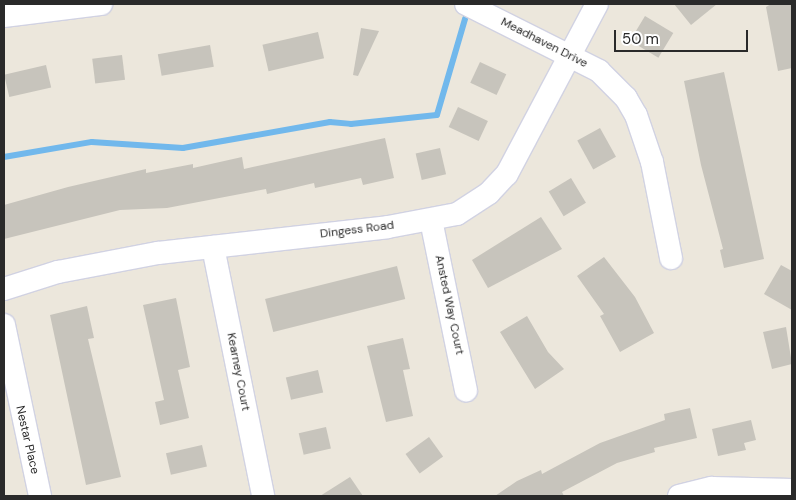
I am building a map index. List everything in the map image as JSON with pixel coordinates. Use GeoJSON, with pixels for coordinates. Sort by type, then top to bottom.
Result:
{"type":"FeatureCollection","features":[{"type":"Feature","properties":{"kind":"street"},"geometry":{"type":"LineString","coordinates":[[4,16],[101,4]]}},
{"type":"Feature","properties":{"kind":"street","name":"Meadhaven Drive"},"geometry":{"type":"LineString","coordinates":[[466,4],[571,54],[613,82],[636,115],[652,162],[671,258]]}},
{"type":"Feature","properties":{"kind":"street","name":"Dingess Road"},"geometry":{"type":"LineString","coordinates":[[4,289],[58,272],[124,259],[431,220],[457,214],[473,205],[507,174],[597,4]]}},
{"type":"Feature","properties":{"kind":"street","name":"Ansted Way Court"},"geometry":{"type":"LineString","coordinates":[[431,220],[466,390]]}},
{"type":"Feature","properties":{"kind":"street","name":"Kearney Court"},"geometry":{"type":"LineString","coordinates":[[213,247],[263,496]]}},
{"type":"Feature","properties":{"kind":"street","name":"Nestar Place"},"geometry":{"type":"LineString","coordinates":[[4,325],[40,496]]}},
{"type":"Feature","properties":{"kind":"street"},"geometry":{"type":"LineString","coordinates":[[680,496],[712,488],[792,490]]}},
{"type":"Feature","properties":{"kind":"building"},"geometry":{"type":"Polygon","coordinates":[[[674,4],[717,4],[691,25],[674,4]]]}},
{"type":"Feature","properties":{"kind":"building"},"geometry":{"type":"Polygon","coordinates":[[[771,4],[792,4],[792,68],[778,71],[766,7],[771,4]]]}},
{"type":"Feature","properties":{"kind":"building"},"geometry":{"type":"Polygon","coordinates":[[[645,16],[673,33],[658,58],[630,41],[645,16]]]}},
{"type":"Feature","properties":{"kind":"building"},"geometry":{"type":"Polygon","coordinates":[[[361,28],[379,31],[358,76],[353,75],[361,28]]]}},
{"type":"Feature","properties":{"kind":"building"},"geometry":{"type":"Polygon","coordinates":[[[318,32],[324,58],[269,71],[262,45],[318,32]]]}},
{"type":"Feature","properties":{"kind":"building"},"geometry":{"type":"Polygon","coordinates":[[[210,45],[214,67],[162,76],[158,54],[210,45]]]}},
{"type":"Feature","properties":{"kind":"building"},"geometry":{"type":"Polygon","coordinates":[[[122,55],[125,80],[95,83],[92,59],[122,55]]]}},
{"type":"Feature","properties":{"kind":"building"},"geometry":{"type":"Polygon","coordinates":[[[480,62],[506,74],[497,95],[470,83],[480,62]]]}},
{"type":"Feature","properties":{"kind":"building"},"geometry":{"type":"Polygon","coordinates":[[[46,65],[51,87],[9,97],[4,75],[46,65]]]}},
{"type":"Feature","properties":{"kind":"building"},"geometry":{"type":"Polygon","coordinates":[[[724,72],[764,259],[724,268],[720,250],[723,249],[701,165],[684,81],[724,72]]]}},
{"type":"Feature","properties":{"kind":"building"},"geometry":{"type":"Polygon","coordinates":[[[458,107],[488,121],[479,141],[449,127],[458,107]]]}},
{"type":"Feature","properties":{"kind":"building"},"geometry":{"type":"Polygon","coordinates":[[[600,128],[616,157],[593,169],[577,141],[600,128]]]}},
{"type":"Feature","properties":{"kind":"building"},"geometry":{"type":"Polygon","coordinates":[[[385,138],[394,178],[363,185],[361,178],[315,188],[314,183],[267,194],[266,189],[167,208],[120,210],[4,239],[4,205],[68,187],[146,169],[146,173],[193,164],[193,168],[242,157],[244,169],[385,138]]]}},
{"type":"Feature","properties":{"kind":"building"},"geometry":{"type":"Polygon","coordinates":[[[440,148],[446,174],[422,180],[416,154],[440,148]]]}},
{"type":"Feature","properties":{"kind":"building"},"geometry":{"type":"Polygon","coordinates":[[[571,178],[586,203],[564,216],[549,191],[571,178]]]}},
{"type":"Feature","properties":{"kind":"building"},"geometry":{"type":"Polygon","coordinates":[[[541,217],[562,249],[488,288],[472,260],[541,217]]]}},
{"type":"Feature","properties":{"kind":"building"},"geometry":{"type":"Polygon","coordinates":[[[604,257],[635,297],[654,333],[620,352],[600,316],[604,314],[577,276],[604,257]]]}},
{"type":"Feature","properties":{"kind":"building"},"geometry":{"type":"Polygon","coordinates":[[[781,265],[792,271],[792,310],[764,294],[781,265]]]}},
{"type":"Feature","properties":{"kind":"building"},"geometry":{"type":"Polygon","coordinates":[[[397,266],[405,299],[273,332],[265,299],[397,266]]]}},
{"type":"Feature","properties":{"kind":"building"},"geometry":{"type":"Polygon","coordinates":[[[176,298],[190,367],[178,370],[189,418],[160,425],[155,402],[164,400],[143,305],[176,298]]]}},
{"type":"Feature","properties":{"kind":"building"},"geometry":{"type":"Polygon","coordinates":[[[87,306],[94,338],[88,339],[121,477],[86,485],[50,315],[87,306]]]}},
{"type":"Feature","properties":{"kind":"building"},"geometry":{"type":"Polygon","coordinates":[[[527,316],[548,352],[564,369],[535,389],[500,332],[527,316]]]}},
{"type":"Feature","properties":{"kind":"building"},"geometry":{"type":"Polygon","coordinates":[[[786,327],[792,364],[772,369],[763,332],[786,327]]]}},
{"type":"Feature","properties":{"kind":"building"},"geometry":{"type":"Polygon","coordinates":[[[403,338],[410,369],[403,370],[413,416],[386,422],[367,346],[403,338]]]}},
{"type":"Feature","properties":{"kind":"building"},"geometry":{"type":"Polygon","coordinates":[[[318,370],[323,392],[291,400],[286,377],[318,370]]]}},
{"type":"Feature","properties":{"kind":"building"},"geometry":{"type":"Polygon","coordinates":[[[690,408],[697,438],[654,448],[655,452],[617,463],[562,492],[564,496],[495,496],[517,481],[541,470],[542,474],[600,443],[665,420],[664,414],[690,408]]]}},
{"type":"Feature","properties":{"kind":"building"},"geometry":{"type":"Polygon","coordinates":[[[751,420],[756,440],[744,443],[746,450],[718,456],[712,429],[751,420]]]}},
{"type":"Feature","properties":{"kind":"building"},"geometry":{"type":"Polygon","coordinates":[[[326,427],[331,448],[304,455],[299,433],[326,427]]]}},
{"type":"Feature","properties":{"kind":"building"},"geometry":{"type":"Polygon","coordinates":[[[429,437],[443,456],[420,473],[406,454],[429,437]]]}},
{"type":"Feature","properties":{"kind":"building"},"geometry":{"type":"Polygon","coordinates":[[[202,445],[207,466],[171,475],[166,453],[202,445]]]}},
{"type":"Feature","properties":{"kind":"building"},"geometry":{"type":"Polygon","coordinates":[[[350,477],[363,496],[320,496],[350,477]]]}},
{"type":"Feature","properties":{"kind":"waterway"},"geometry":{"type":"LineString","coordinates":[[4,157],[92,142],[183,148],[330,122],[351,124],[437,115],[465,19]]}}]}
